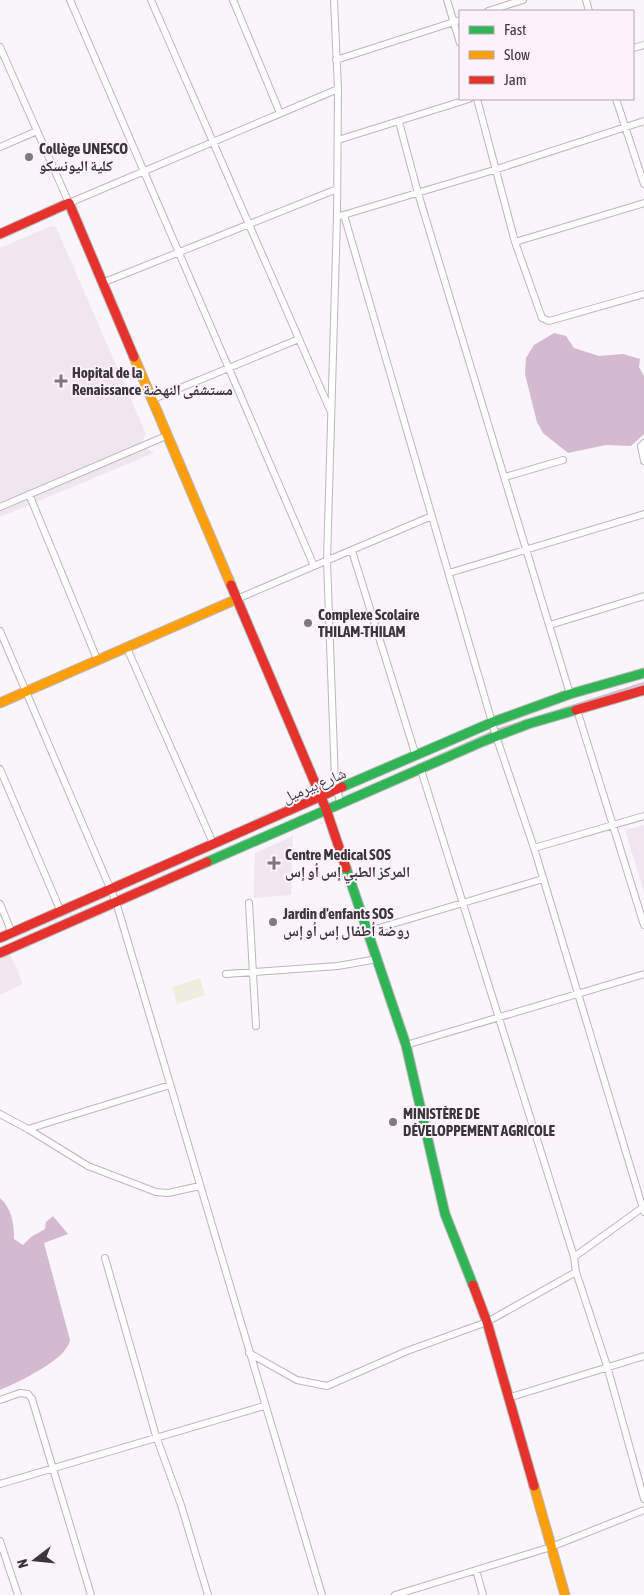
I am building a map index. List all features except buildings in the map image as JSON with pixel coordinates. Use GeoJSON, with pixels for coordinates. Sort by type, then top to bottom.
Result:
{"type":"FeatureCollection","features":[{"type":"Feature","properties":{"kind":"street"},"geometry":{"type":"LineString","coordinates":[[70,0],[314,566]]}},
{"type":"Feature","properties":{"kind":"street"},"geometry":{"type":"LineString","coordinates":[[151,0],[214,141],[331,414]]}},
{"type":"Feature","properties":{"kind":"street"},"geometry":{"type":"LineString","coordinates":[[233,0],[280,113]]}},
{"type":"Feature","properties":{"kind":"street"},"geometry":{"type":"LineString","coordinates":[[334,0],[338,89],[337,189],[340,216],[331,414],[327,561],[336,790],[340,802]]}},
{"type":"Feature","properties":{"kind":"street"},"geometry":{"type":"LineString","coordinates":[[447,0],[457,21],[459,36]]}},
{"type":"Feature","properties":{"kind":"street"},"geometry":{"type":"LineString","coordinates":[[491,10],[523,0]]}},
{"type":"Feature","properties":{"kind":"street"},"geometry":{"type":"LineString","coordinates":[[336,60],[457,21]]}},
{"type":"Feature","properties":{"kind":"street"},"geometry":{"type":"LineString","coordinates":[[0,47],[3,62],[37,131],[69,203],[166,436],[322,797],[369,931],[406,1045],[445,1214],[487,1322],[565,1595]]}},
{"type":"Feature","properties":{"kind":"street"},"geometry":{"type":"LineString","coordinates":[[0,234],[143,170],[338,89]]}},
{"type":"Feature","properties":{"kind":"street"},"geometry":{"type":"LineString","coordinates":[[338,140],[466,100]]}},
{"type":"Feature","properties":{"kind":"street"},"geometry":{"type":"LineString","coordinates":[[477,100],[494,170],[516,242],[545,321],[644,294]]}},
{"type":"Feature","properties":{"kind":"street"},"geometry":{"type":"LineString","coordinates":[[616,100],[644,184]]}},
{"type":"Feature","properties":{"kind":"street"},"geometry":{"type":"LineString","coordinates":[[340,216],[494,170],[644,121]]}},
{"type":"Feature","properties":{"kind":"street"},"geometry":{"type":"LineString","coordinates":[[399,122],[418,193],[570,694]]}},
{"type":"Feature","properties":{"kind":"street"},"geometry":{"type":"LineString","coordinates":[[0,147],[37,131]]}},
{"type":"Feature","properties":{"kind":"street"},"geometry":{"type":"LineString","coordinates":[[102,283],[337,189]]}},
{"type":"Feature","properties":{"kind":"street"},"geometry":{"type":"LineString","coordinates":[[516,242],[644,203]]}},
{"type":"Feature","properties":{"kind":"street"},"geometry":{"type":"LineString","coordinates":[[340,216],[432,516],[496,736],[534,848],[641,1195],[643,1210],[574,1257]]}},
{"type":"Feature","properties":{"kind":"street"},"geometry":{"type":"LineString","coordinates":[[151,400],[299,338]]}},
{"type":"Feature","properties":{"kind":"street"},"geometry":{"type":"LineString","coordinates":[[0,507],[166,436]]}},
{"type":"Feature","properties":{"kind":"street"},"geometry":{"type":"LineString","coordinates":[[644,443],[642,446],[644,461]]}},
{"type":"Feature","properties":{"kind":"street"},"geometry":{"type":"LineString","coordinates":[[505,477],[563,460]]}},
{"type":"Feature","properties":{"kind":"street"},"geometry":{"type":"LineString","coordinates":[[29,494],[97,659]]}},
{"type":"Feature","properties":{"kind":"street"},"geometry":{"type":"LineString","coordinates":[[449,573],[644,514]]}},
{"type":"Feature","properties":{"kind":"street"},"geometry":{"type":"LineString","coordinates":[[0,703],[126,646],[432,516]]}},
{"type":"Feature","properties":{"kind":"street"},"geometry":{"type":"LineString","coordinates":[[352,550],[416,756]]}},
{"type":"Feature","properties":{"kind":"street"},"geometry":{"type":"LineString","coordinates":[[550,625],[644,596]]}},
{"type":"Feature","properties":{"kind":"street"},"geometry":{"type":"LineString","coordinates":[[0,631],[113,895],[264,1406],[322,1595]]}},
{"type":"Feature","properties":{"kind":"street"},"geometry":{"type":"LineString","coordinates":[[126,646],[213,843]]}},
{"type":"Feature","properties":{"kind":"street","name":"شارع بيرميل"},"geometry":{"type":"LineString","coordinates":[[0,953],[213,843],[493,722],[570,694],[644,673]]}},
{"type":"Feature","properties":{"kind":"street","name":"شارع بيرميل"},"geometry":{"type":"LineString","coordinates":[[0,938],[61,912],[113,895],[326,809],[421,770],[496,736],[644,690]]}},
{"type":"Feature","properties":{"kind":"street"},"geometry":{"type":"LineString","coordinates":[[577,710],[644,925]]}},
{"type":"Feature","properties":{"kind":"street"},"geometry":{"type":"LineString","coordinates":[[0,769],[61,912]]}},
{"type":"Feature","properties":{"kind":"street"},"geometry":{"type":"LineString","coordinates":[[421,770],[465,904],[574,1257],[576,1272],[607,1366],[644,1499]]}},
{"type":"Feature","properties":{"kind":"street"},"geometry":{"type":"LineString","coordinates":[[534,848],[644,816]]}},
{"type":"Feature","properties":{"kind":"street"},"geometry":{"type":"LineString","coordinates":[[369,931],[465,904],[543,879]]}},
{"type":"Feature","properties":{"kind":"street"},"geometry":{"type":"LineString","coordinates":[[249,903],[256,1026]]}},
{"type":"Feature","properties":{"kind":"street"},"geometry":{"type":"LineString","coordinates":[[0,904],[12,933]]}},
{"type":"Feature","properties":{"kind":"street"},"geometry":{"type":"LineString","coordinates":[[226,974],[338,966],[377,959]]}},
{"type":"Feature","properties":{"kind":"street"},"geometry":{"type":"LineString","coordinates":[[406,1045],[644,974]]}},
{"type":"Feature","properties":{"kind":"street"},"geometry":{"type":"LineString","coordinates":[[28,1129],[170,1085]]}},
{"type":"Feature","properties":{"kind":"street"},"geometry":{"type":"LineString","coordinates":[[0,1114],[88,1166],[156,1192],[163,1194],[200,1186]]}},
{"type":"Feature","properties":{"kind":"street"},"geometry":{"type":"LineString","coordinates":[[105,1258],[156,1436],[181,1505],[208,1595]]}},
{"type":"Feature","properties":{"kind":"street"},"geometry":{"type":"LineString","coordinates":[[249,1353],[297,1380],[327,1386],[407,1351],[487,1322],[576,1272]]}},
{"type":"Feature","properties":{"kind":"street"},"geometry":{"type":"LineString","coordinates":[[508,1398],[644,1356]]}},
{"type":"Feature","properties":{"kind":"street"},"geometry":{"type":"LineString","coordinates":[[0,1400],[20,1393],[28,1394],[32,1399],[92,1595]]}},
{"type":"Feature","properties":{"kind":"street"},"geometry":{"type":"LineString","coordinates":[[0,1484],[156,1436],[264,1406]]}},
{"type":"Feature","properties":{"kind":"street"},"geometry":{"type":"LineString","coordinates":[[395,1595],[409,1593],[551,1547],[644,1510]]}},
{"type":"Feature","properties":{"kind":"street"},"geometry":{"type":"LineString","coordinates":[[0,1541],[18,1595]]}},
{"type":"Feature","properties":{"kind":"street"},"geometry":{"type":"LineString","coordinates":[[476,1570],[483,1595]]}},
{"type":"Feature","properties":{"kind":"shaded area","name":"Hopital de la Renaissance مستشفى النهضة"},"geometry":{"type":"Polygon","coordinates":[[[51,226],[56,227],[146,434],[143,440],[146,448],[154,453],[0,517],[0,248],[51,226]]]}},
{"type":"Feature","properties":{"kind":"shaded area"},"geometry":{"type":"Polygon","coordinates":[[[554,333],[566,336],[574,348],[599,356],[623,354],[640,359],[639,367],[644,376],[644,434],[631,446],[606,445],[568,453],[543,433],[537,422],[525,374],[526,358],[534,345],[554,333]]]}},
{"type":"Feature","properties":{"kind":"shaded area"},"geometry":{"type":"Polygon","coordinates":[[[644,825],[644,892],[625,830],[644,825]]]}},
{"type":"Feature","properties":{"kind":"shaded area","name":"Centre Medical SOS المركز الطبي إس أو إس"},"geometry":{"type":"Polygon","coordinates":[[[293,836],[291,895],[254,898],[255,853],[293,836]]]}},
{"type":"Feature","properties":{"kind":"shaded area"},"geometry":{"type":"Polygon","coordinates":[[[10,954],[23,984],[0,995],[0,959],[10,954]]]}},
{"type":"Feature","properties":{"kind":"shaded area"},"geometry":{"type":"Polygon","coordinates":[[[200,978],[205,995],[177,1004],[172,987],[200,978]]]}},
{"type":"Feature","properties":{"kind":"shaded area"},"geometry":{"type":"Polygon","coordinates":[[[0,1198],[12,1217],[14,1239],[23,1245],[31,1237],[45,1229],[46,1222],[53,1216],[68,1234],[44,1243],[70,1340],[67,1348],[41,1370],[0,1390],[0,1198]]]}},
{"type":"Feature","properties":{"kind":"waterway"},"geometry":{"type":"LineString","coordinates":[[496,730],[644,683]]}},
{"type":"Feature","properties":{"kind":"waterway"},"geometry":{"type":"LineString","coordinates":[[400,773],[492,732]]}},
{"type":"Feature","properties":{"kind":"waterway"},"geometry":{"type":"LineString","coordinates":[[122,895],[147,884]]}},
{"type":"Feature","properties":{"kind":"waterway"},"geometry":{"type":"LineString","coordinates":[[22,939],[49,927]]}},
{"type":"Feature","properties":{"kind":"traffic: fast"},"geometry":{"type":"LineString","coordinates":[[342,787],[493,722],[570,694],[644,673]]}},
{"type":"Feature","properties":{"kind":"traffic: fast"},"geometry":{"type":"LineString","coordinates":[[207,862],[484,741],[528,724],[576,710]]}},
{"type":"Feature","properties":{"kind":"traffic: fast"},"geometry":{"type":"LineString","coordinates":[[346,868],[406,1045],[445,1214],[473,1285]]}},
{"type":"Feature","properties":{"kind":"traffic: slow"},"geometry":{"type":"LineString","coordinates":[[134,357],[231,585]]}},
{"type":"Feature","properties":{"kind":"traffic: slow"},"geometry":{"type":"LineString","coordinates":[[0,703],[237,599]]}},
{"type":"Feature","properties":{"kind":"traffic: slow"},"geometry":{"type":"LineString","coordinates":[[534,1486],[565,1595]]}},
{"type":"Feature","properties":{"kind":"traffic: jam"},"geometry":{"type":"LineString","coordinates":[[0,234],[69,203],[134,357]]}},
{"type":"Feature","properties":{"kind":"traffic: jam"},"geometry":{"type":"LineString","coordinates":[[231,585],[326,809],[346,868]]}},
{"type":"Feature","properties":{"kind":"traffic: jam"},"geometry":{"type":"LineString","coordinates":[[576,710],[644,690]]}},
{"type":"Feature","properties":{"kind":"traffic: jam"},"geometry":{"type":"LineString","coordinates":[[0,938],[342,787]]}},
{"type":"Feature","properties":{"kind":"traffic: jam"},"geometry":{"type":"LineString","coordinates":[[0,953],[207,862]]}},
{"type":"Feature","properties":{"kind":"traffic: jam"},"geometry":{"type":"LineString","coordinates":[[473,1285],[487,1322],[534,1486]]}},
{"type":"Feature","properties":{"kind":"place","name":"Collège UNESCO كلية اليونسكو"},"geometry":{"type":"Point","coordinates":[29,157]}},
{"type":"Feature","properties":{"kind":"place","name":"Hopital de la Renaissance مستشفى النهضة"},"geometry":{"type":"Point","coordinates":[61,381]}},
{"type":"Feature","properties":{"kind":"place","name":"Complexe Scolaire THILAM-THILAM"},"geometry":{"type":"Point","coordinates":[308,623]}},
{"type":"Feature","properties":{"kind":"place","name":"Centre Medical SOS المركز الطبي إس أو إس"},"geometry":{"type":"Point","coordinates":[274,863]}},
{"type":"Feature","properties":{"kind":"place","name":"Jardin d'enfants SOS روضة أطفال إس أو إس"},"geometry":{"type":"Point","coordinates":[273,922]}},
{"type":"Feature","properties":{"kind":"place","name":"MINISTÈRE DE DÉVELOPPEMENT AGRICOLE"},"geometry":{"type":"Point","coordinates":[393,1122]}}]}
